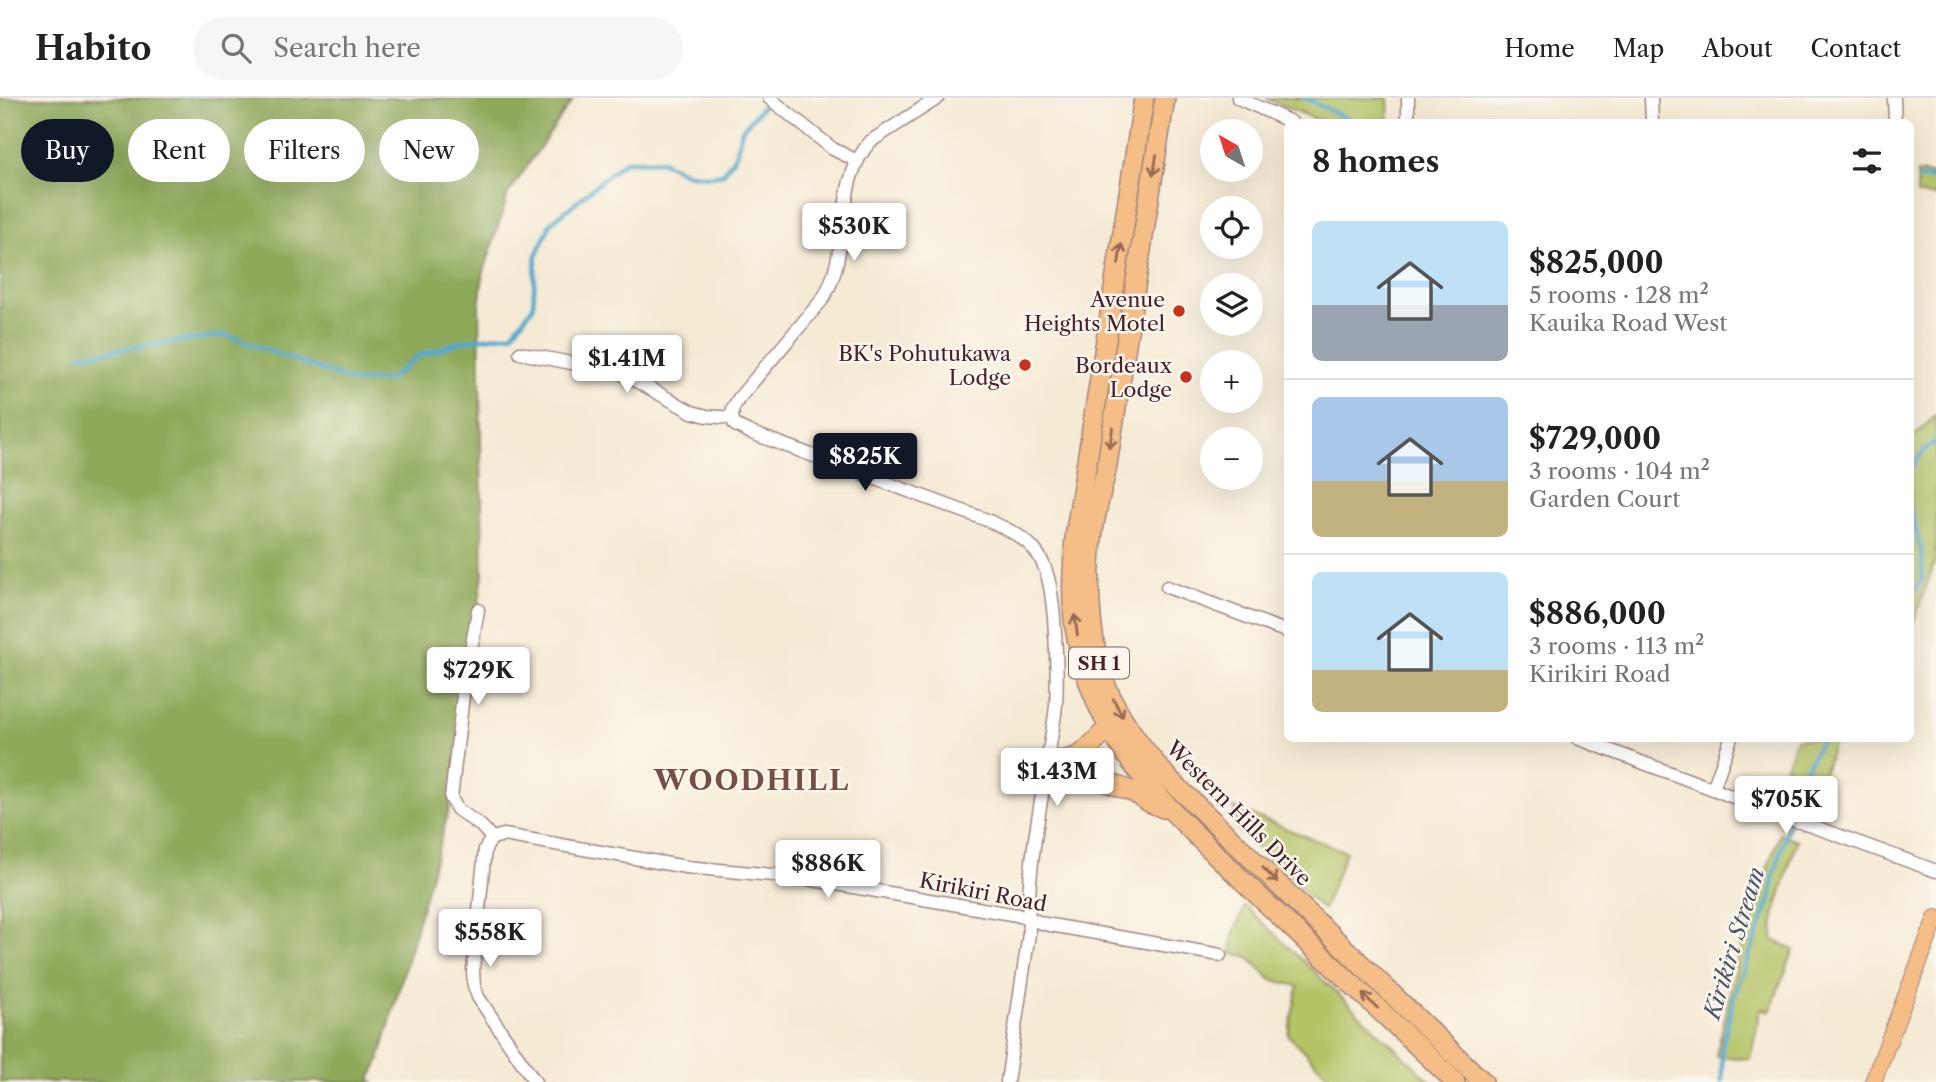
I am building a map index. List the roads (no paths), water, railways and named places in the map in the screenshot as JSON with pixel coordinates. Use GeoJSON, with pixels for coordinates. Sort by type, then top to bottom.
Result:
{"type":"FeatureCollection","features":[{"type":"Feature","properties":{"kind":"highway","name":"Western Hills Drive"},"geometry":{"type":"LineString","coordinates":[[1144,98],[1075,537],[1073,603],[1075,627],[1086,670],[1109,727],[1138,772],[1174,812],[1275,911],[1407,1023],[1483,1082]]}},
{"type":"Feature","properties":{"kind":"highway","name":"Western Hills Drive"},"geometry":{"type":"LineString","coordinates":[[1165,98],[1106,471],[1094,522],[1090,610],[1103,680],[1128,729],[1167,777],[1255,861],[1407,1023],[1455,1082]]}},
{"type":"Feature","properties":{"kind":"highway"},"geometry":{"type":"LineString","coordinates":[[1046,768],[1073,760],[1084,753],[1109,727]]}},
{"type":"Feature","properties":{"kind":"highway"},"geometry":{"type":"LineString","coordinates":[[1046,768],[1108,781],[1174,812]]}},
{"type":"Feature","properties":{"kind":"main road"},"geometry":{"type":"LineString","coordinates":[[1879,1080],[1936,918]]}},
{"type":"Feature","properties":{"kind":"street"},"geometry":{"type":"LineString","coordinates":[[769,98],[833,149],[857,161]]}},
{"type":"Feature","properties":{"kind":"street"},"geometry":{"type":"LineString","coordinates":[[938,98],[871,141],[863,150],[849,188],[836,269],[830,289],[739,398],[733,408],[732,418],[735,425],[749,432],[987,520],[1015,533],[1031,545],[1046,571],[1051,589],[1055,629],[1056,705],[1032,860],[1029,933],[1007,1082]]}},
{"type":"Feature","properties":{"kind":"street"},"geometry":{"type":"LineString","coordinates":[[1238,98],[1284,119]]}},
{"type":"Feature","properties":{"kind":"street"},"geometry":{"type":"LineString","coordinates":[[1408,98],[1408,119]]}},
{"type":"Feature","properties":{"kind":"street"},"geometry":{"type":"LineString","coordinates":[[1651,98],[1652,119]]}},
{"type":"Feature","properties":{"kind":"street"},"geometry":{"type":"LineString","coordinates":[[1894,98],[1895,119]]}},
{"type":"Feature","properties":{"kind":"street"},"geometry":{"type":"LineString","coordinates":[[520,353],[622,373],[692,412],[732,418]]}},
{"type":"Feature","properties":{"kind":"street"},"geometry":{"type":"LineString","coordinates":[[1167,587],[1284,631]]}},
{"type":"Feature","properties":{"kind":"street"},"geometry":{"type":"LineString","coordinates":[[478,610],[463,695],[451,798],[457,809],[481,826],[492,838],[485,849],[473,971],[474,986],[478,998],[535,1082]]}},
{"type":"Feature","properties":{"kind":"street"},"geometry":{"type":"LineString","coordinates":[[1588,742],[1773,813],[1936,871]]}},
{"type":"Feature","properties":{"kind":"street"},"geometry":{"type":"LineString","coordinates":[[1713,789],[1730,742]]}},
{"type":"Feature","properties":{"kind":"street","name":"Kirikiri Road"},"geometry":{"type":"LineString","coordinates":[[492,838],[504,835],[686,867],[795,877],[1220,955]]}},
{"type":"Feature","properties":{"kind":"waterway"},"geometry":{"type":"LineString","coordinates":[[1304,98],[1348,119]]}},
{"type":"Feature","properties":{"kind":"waterway"},"geometry":{"type":"LineString","coordinates":[[80,355],[225,335],[355,382],[389,380],[417,357],[463,341],[512,334],[533,307],[536,256],[551,223],[625,161],[661,161],[688,174],[723,174],[736,154],[742,130],[763,106]]}},
{"type":"Feature","properties":{"kind":"waterway"},"geometry":{"type":"LineString","coordinates":[[1920,178],[1936,179]]}},
{"type":"Feature","properties":{"kind":"waterway","name":"Kirikiri Stream"},"geometry":{"type":"LineString","coordinates":[[1914,464],[1936,440]]}},
{"type":"Feature","properties":{"kind":"waterway","name":"Kirikiri Stream"},"geometry":{"type":"LineString","coordinates":[[1914,522],[1922,554],[1922,579],[1914,591]]}},
{"type":"Feature","properties":{"kind":"waterway","name":"Kirikiri Stream"},"geometry":{"type":"LineString","coordinates":[[1722,1082],[1722,1047],[1734,997],[1772,894],[1773,878],[1803,773],[1821,742]]}},
{"type":"Feature","properties":{"kind":"place","name":"Avenue Heights Motel"},"geometry":{"type":"Point","coordinates":[1179,311]}},
{"type":"Feature","properties":{"kind":"place","name":"BK's Pohutukawa Lodge"},"geometry":{"type":"Point","coordinates":[1025,365]}},
{"type":"Feature","properties":{"kind":"place","name":"Bordeaux Lodge"},"geometry":{"type":"Point","coordinates":[1186,377]}},
{"type":"Feature","properties":{"kind":"district","name":"WOODHILL"},"geometry":{"type":"Point","coordinates":[752,780]}}]}
